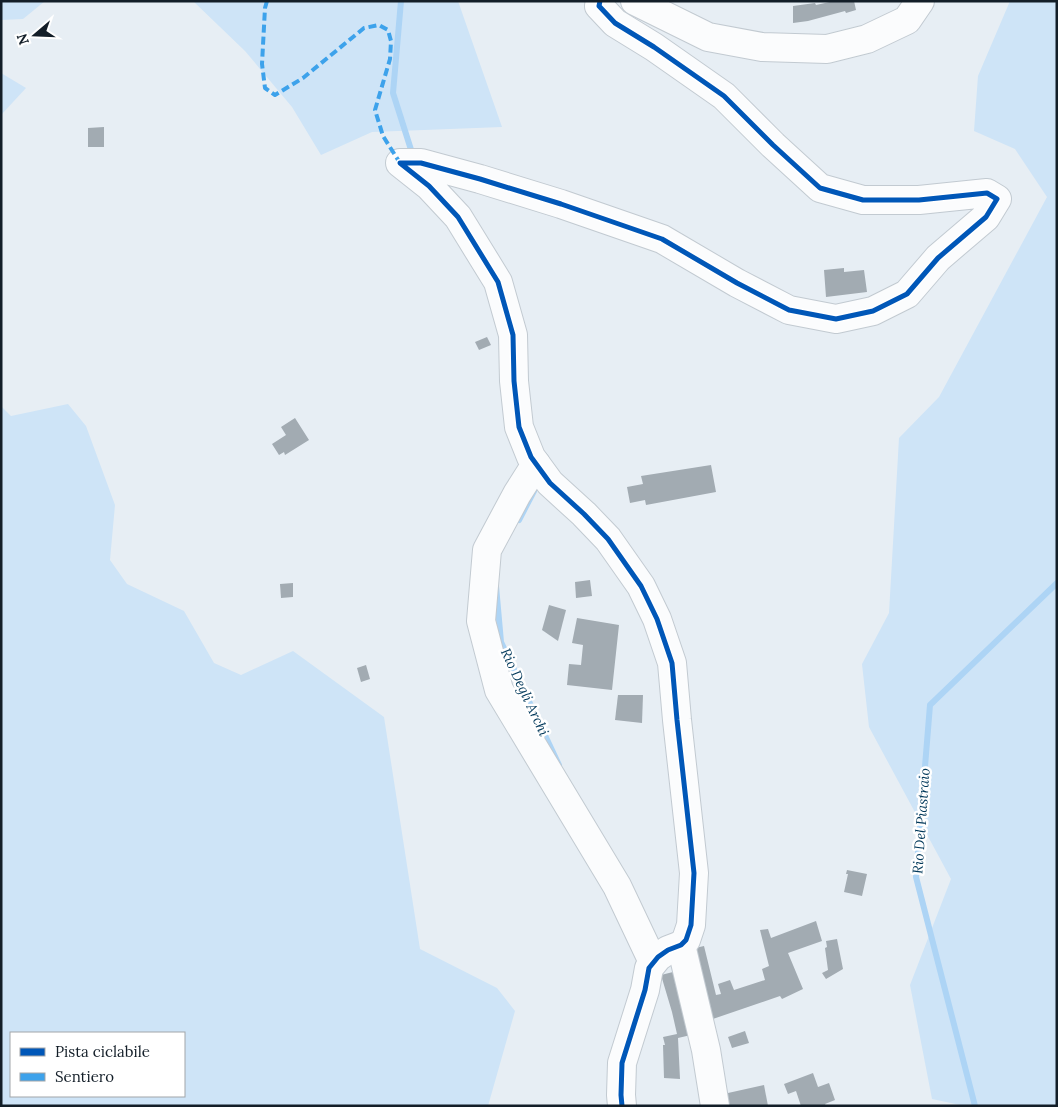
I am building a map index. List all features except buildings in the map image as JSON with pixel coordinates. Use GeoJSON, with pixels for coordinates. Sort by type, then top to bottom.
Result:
{"type":"FeatureCollection","features":[{"type":"Feature","properties":{"kind":"street"},"geometry":{"type":"LineString","coordinates":[[600,1],[599,6],[615,23],[654,47],[724,96],[773,146],[820,188],[863,200],[919,200],[987,193],[997,199],[986,217],[938,258],[907,294],[873,311],[836,320],[790,310],[737,283],[662,239],[480,178],[421,163],[400,162],[429,186],[458,216],[498,282],[513,335],[514,381],[519,427],[531,457],[550,483],[584,514],[608,540],[641,586],[658,619],[672,663],[694,873],[691,925],[686,940],[681,945],[668,950],[658,957],[649,968],[645,990],[622,1063],[622,1106]]}},
{"type":"Feature","properties":{"kind":"street"},"geometry":{"type":"LineString","coordinates":[[635,1],[708,36],[762,47],[827,49],[867,38],[907,20],[920,1]]}},
{"type":"Feature","properties":{"kind":"street"},"geometry":{"type":"LineString","coordinates":[[536,464],[516,494],[487,550],[481,621],[499,690],[617,886],[653,962]]}},
{"type":"Feature","properties":{"kind":"street"},"geometry":{"type":"LineString","coordinates":[[681,945],[706,1050],[715,1106]]}},
{"type":"Feature","properties":{"kind":"shaded area"},"geometry":{"type":"Polygon","coordinates":[[[1,1],[45,1],[23,19],[1,20],[1,1]]]}},
{"type":"Feature","properties":{"kind":"shaded area"},"geometry":{"type":"Polygon","coordinates":[[[193,1],[458,1],[502,127],[372,132],[321,155],[292,107],[245,51],[193,1]]]}},
{"type":"Feature","properties":{"kind":"shaded area"},"geometry":{"type":"Polygon","coordinates":[[[1010,1],[1057,1],[1057,1106],[965,1106],[932,1099],[910,985],[951,879],[869,727],[862,664],[889,613],[899,438],[939,397],[1047,197],[1015,149],[974,131],[978,76],[1010,1]]]}},
{"type":"Feature","properties":{"kind":"shaded area"},"geometry":{"type":"Polygon","coordinates":[[[1,73],[26,88],[1,115],[1,73]]]}},
{"type":"Feature","properties":{"kind":"shaded area"},"geometry":{"type":"Polygon","coordinates":[[[68,404],[86,426],[115,505],[110,560],[127,584],[184,611],[214,663],[241,675],[293,651],[384,717],[420,949],[497,988],[515,1011],[488,1106],[1,1106],[1,406],[11,416],[68,404]]]}},
{"type":"Feature","properties":{"kind":"waterway","name":"Rio Degli Archi"},"geometry":{"type":"LineString","coordinates":[[401,1],[393,93],[413,156]]}},
{"type":"Feature","properties":{"kind":"waterway","name":"Rio Degli Archi"},"geometry":{"type":"LineString","coordinates":[[519,520],[534,491]]}},
{"type":"Feature","properties":{"kind":"waterway","name":"Rio Del Piastraio"},"geometry":{"type":"LineString","coordinates":[[975,1106],[916,877],[930,705],[1057,583]]}},
{"type":"Feature","properties":{"kind":"waterway","name":"Rio Degli Archi"},"geometry":{"type":"LineString","coordinates":[[496,586],[501,642],[559,765]]}},
{"type":"Feature","properties":{"kind":"marked path"},"geometry":{"type":"LineString","coordinates":[[267,1],[262,64],[265,88],[275,95],[303,78],[364,28],[379,25],[388,30],[391,41],[390,59],[375,110],[383,136],[400,163]]}},
{"type":"Feature","properties":{"kind":"cycle path"},"geometry":{"type":"LineString","coordinates":[[600,1],[599,6],[615,23],[654,47],[724,96],[820,188],[863,200],[919,200],[987,193],[997,199],[986,217],[938,258],[907,294],[873,311],[836,319],[789,310],[737,283],[662,239],[561,204],[480,179],[421,163],[400,163],[429,186],[458,217],[498,282],[513,335],[514,381],[519,427],[531,457],[550,483],[608,539],[641,586],[657,619],[672,663],[694,873],[691,925],[686,940],[681,945],[668,950],[658,957],[649,968],[645,990],[622,1063],[622,1106]]}}]}
